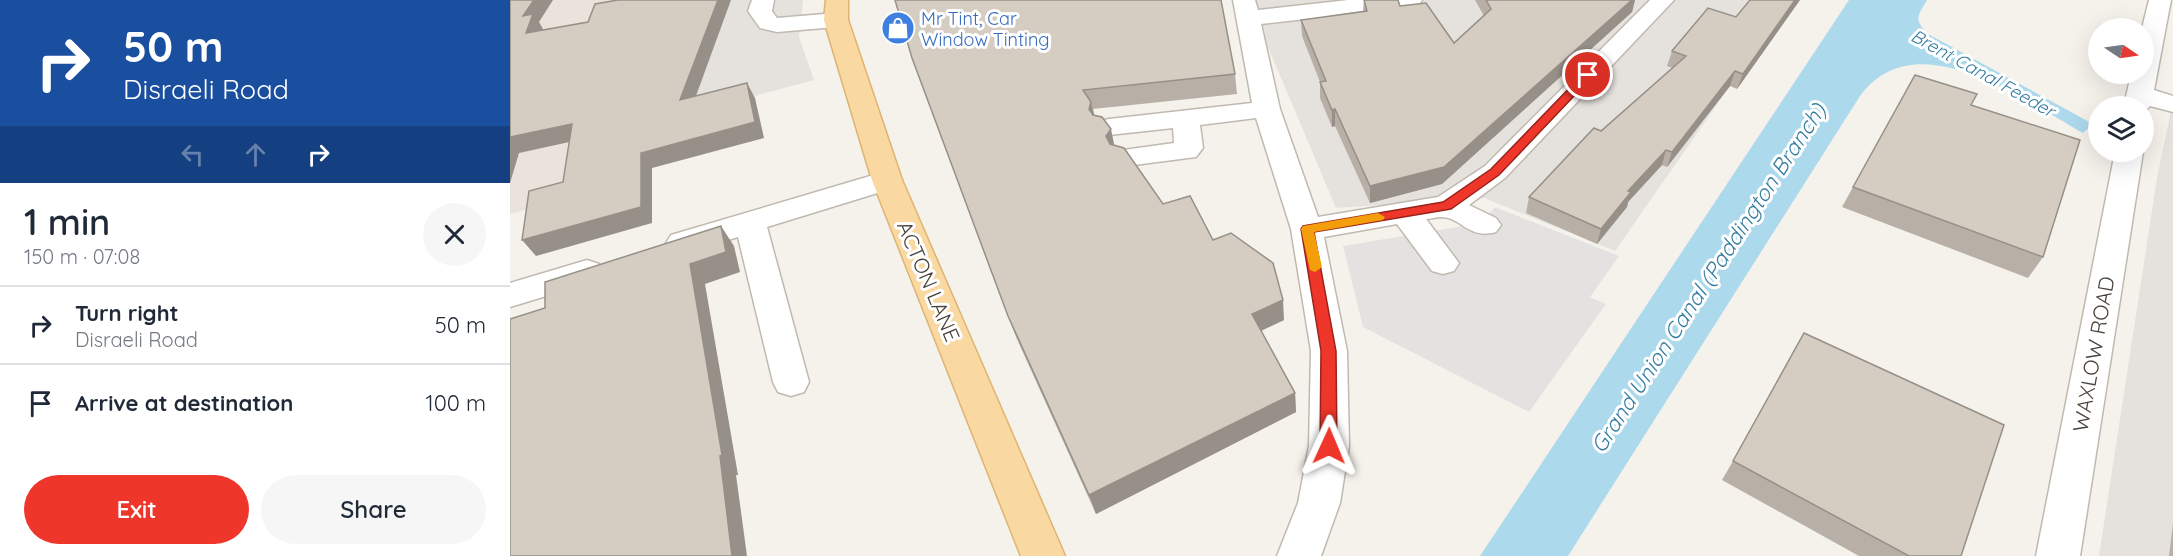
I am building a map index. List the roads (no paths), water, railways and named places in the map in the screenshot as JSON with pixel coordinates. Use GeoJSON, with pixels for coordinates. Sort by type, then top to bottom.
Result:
{"type":"FeatureCollection","features":[{"type":"Feature","properties":{"kind":"main road","name":"ACTON LANE"},"geometry":{"type":"LineString","coordinates":[[837,10],[887,180],[1043,556]]}},
{"type":"Feature","properties":{"kind":"street"},"geometry":{"type":"LineString","coordinates":[[763,0],[760,10],[768,23],[777,25],[837,10]]}},
{"type":"Feature","properties":{"kind":"street"},"geometry":{"type":"LineString","coordinates":[[1299,556],[1319,503],[1329,446],[1329,351],[1307,229],[1268,109],[1246,9],[1411,0]]}},
{"type":"Feature","properties":{"kind":"street"},"geometry":{"type":"LineString","coordinates":[[1307,229],[1447,206],[1495,172],[1663,0]]}},
{"type":"Feature","properties":{"kind":"street"},"geometry":{"type":"LineString","coordinates":[[2139,96],[2160,0]]}},
{"type":"Feature","properties":{"kind":"street"},"geometry":{"type":"LineString","coordinates":[[2154,102],[2173,104]]}},
{"type":"Feature","properties":{"kind":"street"},"geometry":{"type":"LineString","coordinates":[[1109,127],[1268,109]]}},
{"type":"Feature","properties":{"kind":"street"},"geometry":{"type":"LineString","coordinates":[[1126,157],[1186,151],[1190,148],[1186,118]]}},
{"type":"Feature","properties":{"kind":"street","name":"WAXLOW ROAD"},"geometry":{"type":"LineString","coordinates":[[2058,556],[2127,162]]}},
{"type":"Feature","properties":{"kind":"street"},"geometry":{"type":"LineString","coordinates":[[656,251],[887,180]]}},
{"type":"Feature","properties":{"kind":"street"},"geometry":{"type":"LineString","coordinates":[[1447,206],[1485,225]]}},
{"type":"Feature","properties":{"kind":"street"},"geometry":{"type":"LineString","coordinates":[[1405,213],[1443,263]]}},
{"type":"Feature","properties":{"kind":"street"},"geometry":{"type":"LineString","coordinates":[[750,222],[791,382]]}},
{"type":"Feature","properties":{"kind":"street"},"geometry":{"type":"LineString","coordinates":[[510,295],[611,265]]}},
{"type":"Feature","properties":{"kind":"water"},"geometry":{"type":"Polygon","coordinates":[[[1849,0],[1927,0],[1918,17],[1920,25],[1928,34],[2088,121],[2088,128],[2083,133],[2001,87],[1970,74],[1939,66],[1910,65],[1883,74],[1860,96],[1568,556],[1480,556],[1849,0]]]}},
{"type":"Feature","properties":{"kind":"place","name":"Mr Tint, Car Window Tinting"},"geometry":{"type":"Point","coordinates":[898,28]}},
{"type":"Feature","properties":{"kind":"water label","name":"Brent Canal Feeder"},"geometry":{"type":"Point","coordinates":[1983,73]}},
{"type":"Feature","properties":{"kind":"water label","name":"Grand Union Canal (Paddington Branch)"},"geometry":{"type":"Point","coordinates":[1708,278]}}]}
